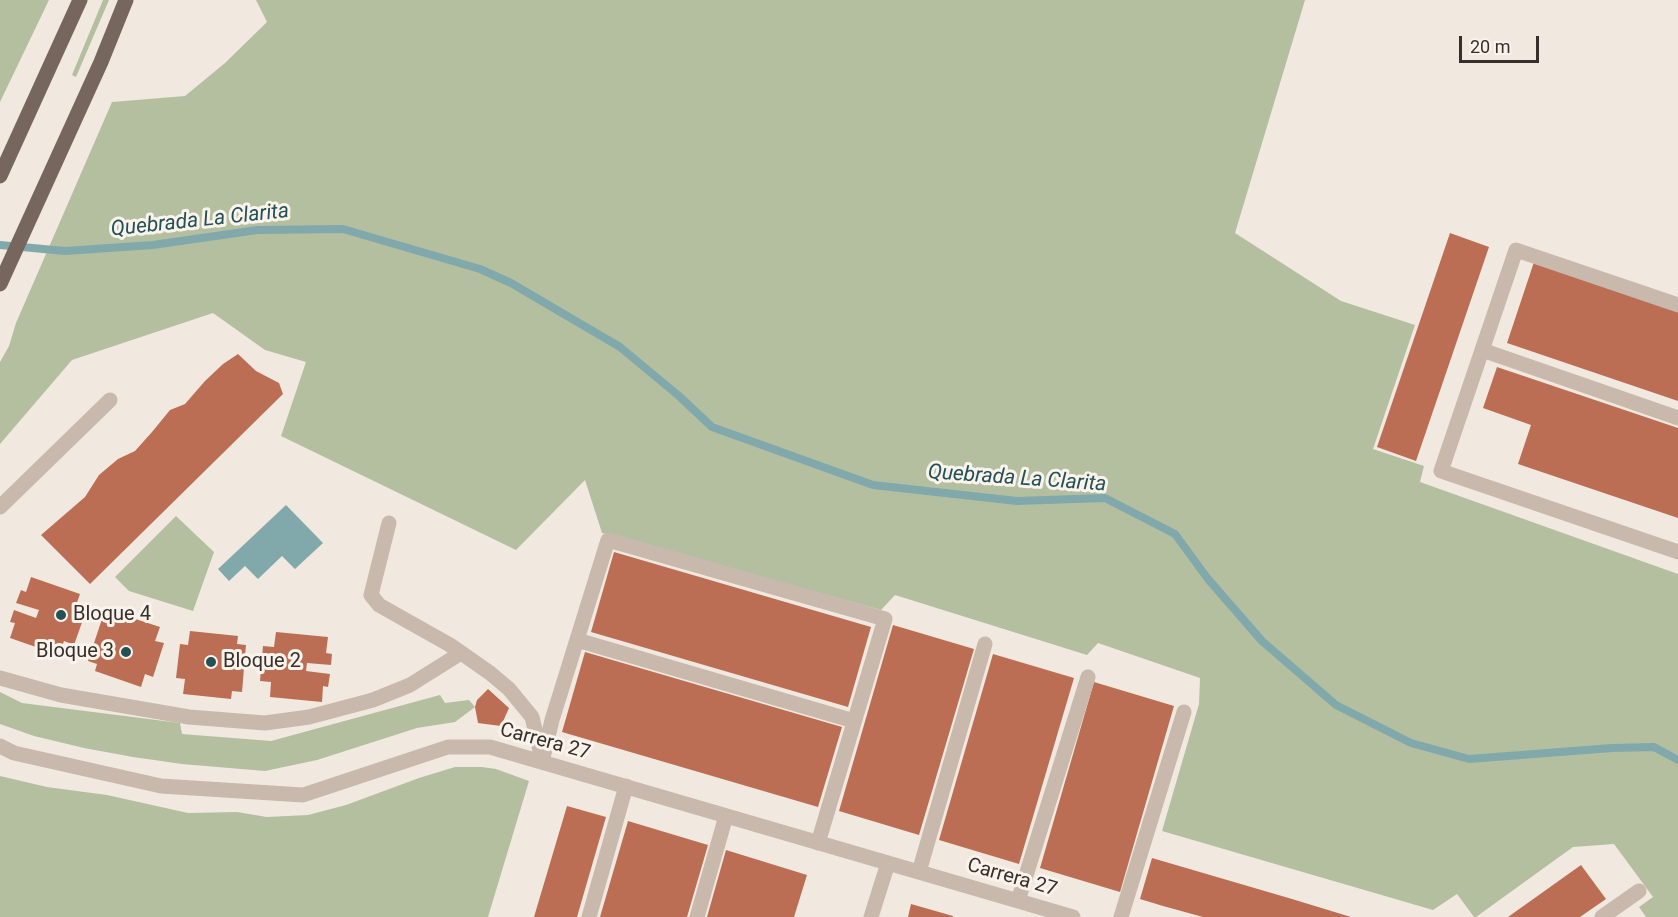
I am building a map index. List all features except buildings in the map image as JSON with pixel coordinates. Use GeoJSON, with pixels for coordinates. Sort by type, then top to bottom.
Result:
{"type":"FeatureCollection","features":[{"type":"Feature","properties":{"kind":"main road"},"geometry":{"type":"LineString","coordinates":[[0,176],[80,0]]}},
{"type":"Feature","properties":{"kind":"main road"},"geometry":{"type":"LineString","coordinates":[[0,284],[101,62],[126,0]]}},
{"type":"Feature","properties":{"kind":"street"},"geometry":{"type":"LineString","coordinates":[[1678,305],[1516,250],[1441,471],[1678,552]]}},
{"type":"Feature","properties":{"kind":"street"},"geometry":{"type":"LineString","coordinates":[[1482,350],[1678,417]]}},
{"type":"Feature","properties":{"kind":"street"},"geometry":{"type":"LineString","coordinates":[[0,507],[110,400]]}},
{"type":"Feature","properties":{"kind":"street"},"geometry":{"type":"LineString","coordinates":[[389,523],[371,595],[392,613],[460,653],[509,689],[532,717],[542,762]]}},
{"type":"Feature","properties":{"kind":"street"},"geometry":{"type":"LineString","coordinates":[[542,762],[552,720],[608,540],[885,619],[818,843]]}},
{"type":"Feature","properties":{"kind":"street"},"geometry":{"type":"LineString","coordinates":[[577,640],[854,721]]}},
{"type":"Feature","properties":{"kind":"street"},"geometry":{"type":"LineString","coordinates":[[919,872],[985,644]]}},
{"type":"Feature","properties":{"kind":"street"},"geometry":{"type":"LineString","coordinates":[[0,678],[61,695],[189,717],[266,723],[309,717],[373,700],[410,686],[460,653]]}},
{"type":"Feature","properties":{"kind":"street"},"geometry":{"type":"LineString","coordinates":[[1018,901],[1088,677]]}},
{"type":"Feature","properties":{"kind":"street"},"geometry":{"type":"LineString","coordinates":[[1121,917],[1184,712]]}},
{"type":"Feature","properties":{"kind":"street","name":"Carrera 27"},"geometry":{"type":"LineString","coordinates":[[0,746],[14,753],[47,762],[161,786],[303,795],[448,747],[490,747],[1073,917]]}},
{"type":"Feature","properties":{"kind":"street"},"geometry":{"type":"LineString","coordinates":[[589,917],[626,786]]}},
{"type":"Feature","properties":{"kind":"street"},"geometry":{"type":"LineString","coordinates":[[697,917],[726,816]]}},
{"type":"Feature","properties":{"kind":"street"},"geometry":{"type":"LineString","coordinates":[[871,917],[888,863]]}},
{"type":"Feature","properties":{"kind":"street"},"geometry":{"type":"LineString","coordinates":[[1602,917],[1639,891]]}},
{"type":"Feature","properties":{"kind":"green space"},"geometry":{"type":"Polygon","coordinates":[[[0,0],[49,0],[0,102],[0,0]]]}},
{"type":"Feature","properties":{"kind":"green space"},"geometry":{"type":"Polygon","coordinates":[[[103,0],[109,0],[76,77],[72,75],[103,0]]]}},
{"type":"Feature","properties":{"kind":"green space"},"geometry":{"type":"Polygon","coordinates":[[[256,0],[1305,0],[1235,233],[1341,301],[1415,325],[1373,449],[1424,466],[1420,482],[1678,574],[1678,917],[1646,917],[1639,907],[1653,897],[1614,844],[1573,847],[1474,917],[1457,894],[1433,910],[1162,831],[1199,704],[1200,678],[1098,643],[1087,655],[895,595],[881,610],[602,533],[585,480],[516,550],[281,436],[306,362],[265,350],[213,313],[72,360],[0,444],[0,362],[9,346],[16,323],[112,102],[185,96],[225,63],[267,22],[256,0]]]}},
{"type":"Feature","properties":{"kind":"green space"},"geometry":{"type":"Polygon","coordinates":[[[176,516],[214,552],[193,611],[129,591],[115,577],[176,516]]]}},
{"type":"Feature","properties":{"kind":"green space"},"geometry":{"type":"Polygon","coordinates":[[[0,692],[22,703],[180,723],[182,734],[271,741],[440,695],[445,703],[469,700],[475,707],[455,722],[417,728],[317,760],[265,771],[133,757],[34,736],[0,724],[0,692]]]}},
{"type":"Feature","properties":{"kind":"green space"},"geometry":{"type":"Polygon","coordinates":[[[455,767],[496,769],[529,781],[488,917],[0,917],[0,776],[47,787],[107,795],[188,813],[237,812],[267,817],[308,815],[346,805],[455,767]]]}},
{"type":"Feature","properties":{"kind":"water"},"geometry":{"type":"Polygon","coordinates":[[[286,505],[323,543],[295,569],[282,556],[258,579],[245,566],[229,581],[218,569],[286,505]]]}},
{"type":"Feature","properties":{"kind":"waterway","name":"Quebrada La Clarita"},"geometry":{"type":"LineString","coordinates":[[0,245],[65,251],[153,245],[257,230],[343,229],[480,269],[511,283],[620,347],[712,427],[873,485],[1017,501],[1105,498],[1175,534],[1208,579],[1262,641],[1336,705],[1411,743],[1469,759],[1654,747],[1678,760]]}},
{"type":"Feature","properties":{"kind":"place","name":"Bloque 4"},"geometry":{"type":"Point","coordinates":[61,615]}},
{"type":"Feature","properties":{"kind":"place","name":"Bloque 3"},"geometry":{"type":"Point","coordinates":[126,652]}},
{"type":"Feature","properties":{"kind":"place","name":"Bloque 2"},"geometry":{"type":"Point","coordinates":[211,662]}}]}
